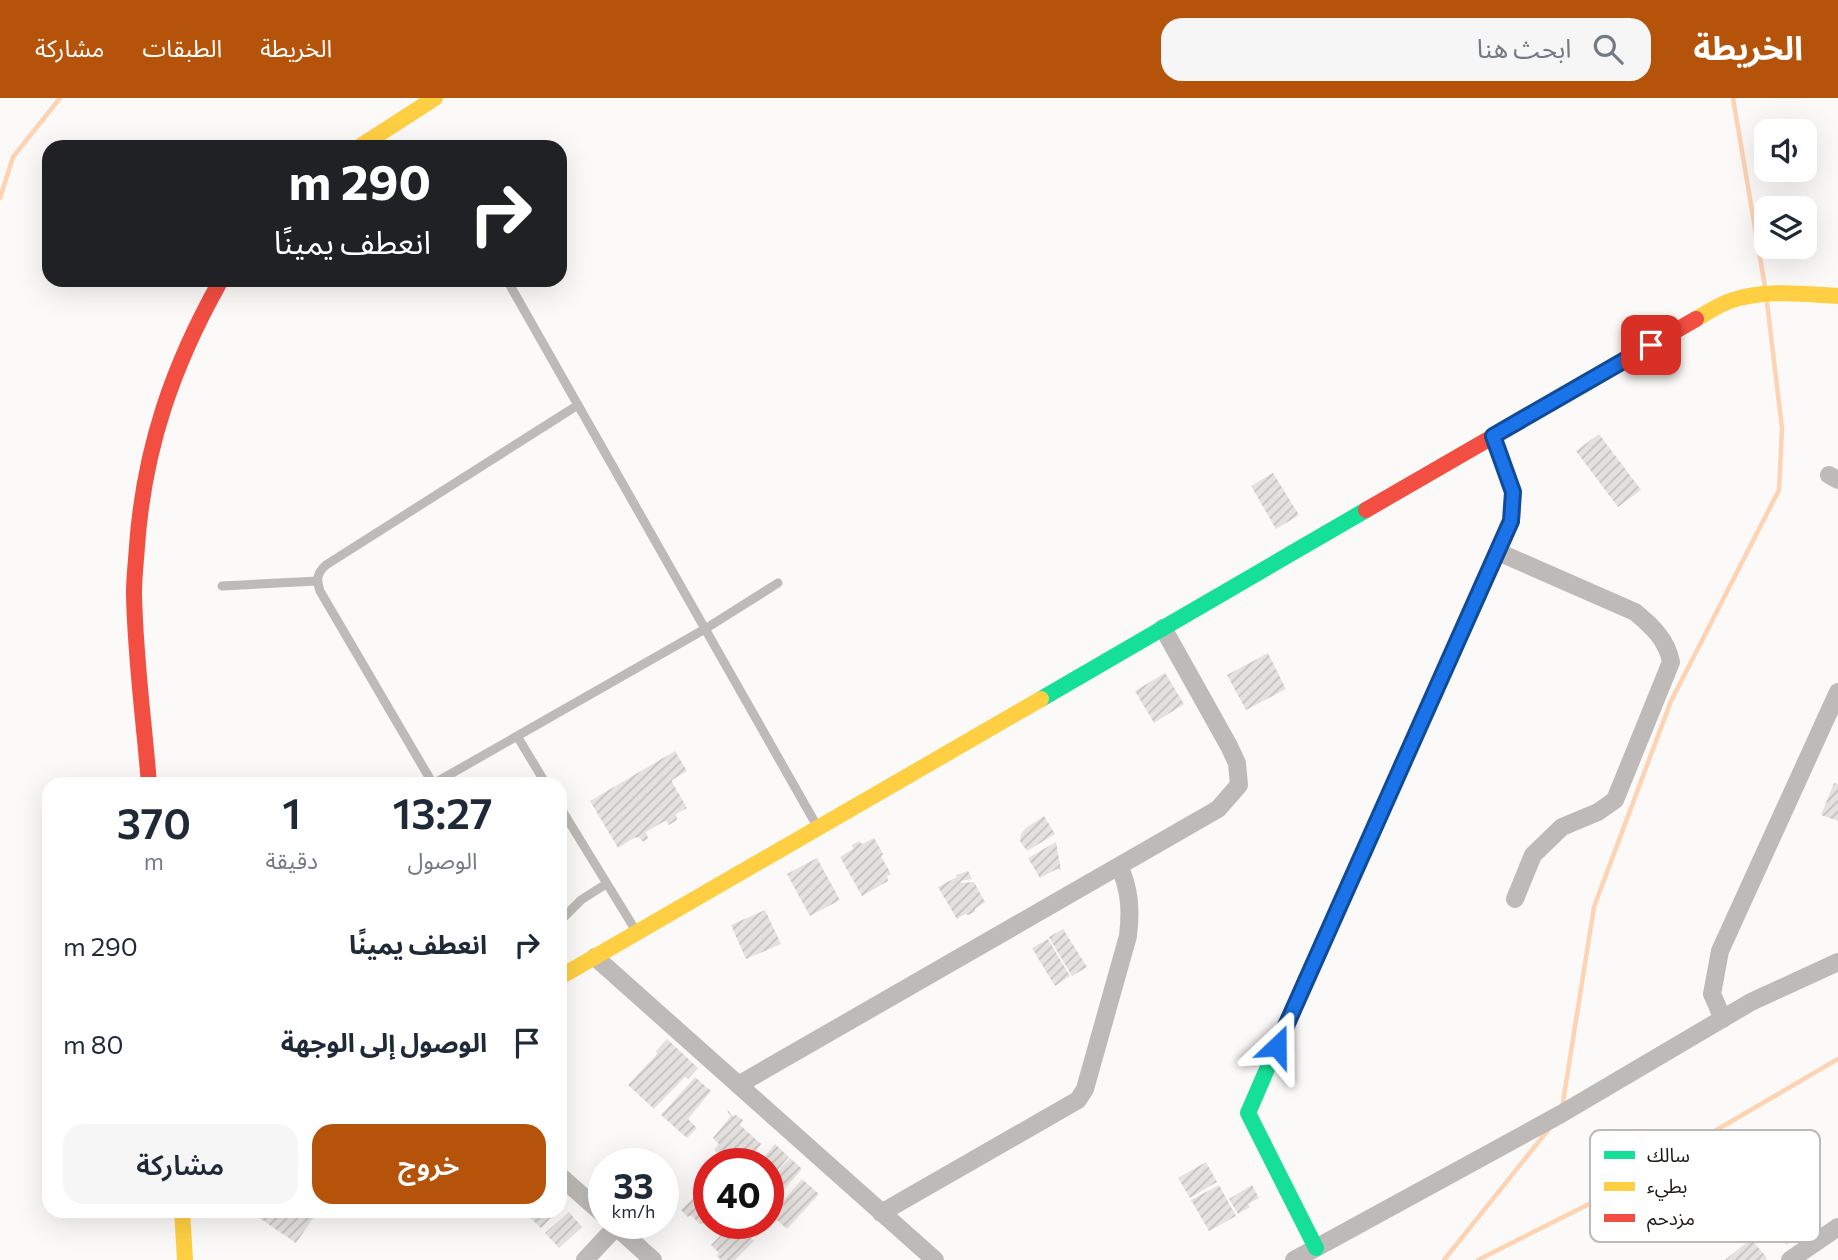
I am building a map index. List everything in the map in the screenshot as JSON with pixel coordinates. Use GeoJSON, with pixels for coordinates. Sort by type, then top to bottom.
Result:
{"type":"FeatureCollection","features":[{"type":"Feature","properties":{"kind":"street"},"geometry":{"type":"LineString","coordinates":[[370,140],[435,98]]}},
{"type":"Feature","properties":{"kind":"street"},"geometry":{"type":"LineString","coordinates":[[148,777],[134,592],[137,520],[149,449],[171,380],[200,315],[218,287]]}},
{"type":"Feature","properties":{"kind":"street"},"geometry":{"type":"LineString","coordinates":[[567,973],[1696,318],[1748,296],[1787,292],[1838,296]]}},
{"type":"Feature","properties":{"kind":"street"},"geometry":{"type":"LineString","coordinates":[[1316,1248],[1248,1113],[1511,521],[1513,492],[1493,436]]}},
{"type":"Feature","properties":{"kind":"street"},"geometry":{"type":"LineString","coordinates":[[1497,552],[1635,612],[1654,627],[1669,649],[1671,662],[1615,800],[1598,812],[1562,827],[1533,855],[1515,899]]}},
{"type":"Feature","properties":{"kind":"street"},"geometry":{"type":"LineString","coordinates":[[738,1085],[1218,809],[1239,785],[1237,763],[1163,628]]}},
{"type":"Feature","properties":{"kind":"street"},"geometry":{"type":"LineString","coordinates":[[1723,1019],[1712,995],[1720,951],[1838,692]]}},
{"type":"Feature","properties":{"kind":"street"},"geometry":{"type":"LineString","coordinates":[[881,1213],[1078,1100],[1085,1089],[1128,936],[1130,919],[1127,882],[1119,866]]}},
{"type":"Feature","properties":{"kind":"street"},"geometry":{"type":"LineString","coordinates":[[595,957],[935,1260]]}},
{"type":"Feature","properties":{"kind":"street"},"geometry":{"type":"LineString","coordinates":[[1294,1260],[1561,1114],[1751,1002],[1838,962]]}},
{"type":"Feature","properties":{"kind":"street"},"geometry":{"type":"LineString","coordinates":[[567,1182],[588,1201]]}},
{"type":"Feature","properties":{"kind":"street"},"geometry":{"type":"LineString","coordinates":[[182,1218],[185,1260]]}},
{"type":"Feature","properties":{"kind":"street"},"geometry":{"type":"LineString","coordinates":[[1820,1239],[1838,1227]]}},
{"type":"Feature","properties":{"kind":"street"},"geometry":{"type":"LineString","coordinates":[[585,1260],[599,1239]]}},
{"type":"Feature","properties":{"kind":"street"},"geometry":{"type":"LineString","coordinates":[[630,1239],[653,1260]]}},
{"type":"Feature","properties":{"kind":"street"},"geometry":{"type":"LineString","coordinates":[[1790,1260],[1816,1242]]}},
{"type":"Feature","properties":{"kind":"lane"},"geometry":{"type":"LineString","coordinates":[[511,287],[818,828]]}},
{"type":"Feature","properties":{"kind":"lane"},"geometry":{"type":"LineString","coordinates":[[429,777],[320,591],[317,581],[320,571],[578,405]]}},
{"type":"Feature","properties":{"kind":"lane"},"geometry":{"type":"LineString","coordinates":[[222,586],[317,581]]}},
{"type":"Feature","properties":{"kind":"lane"},"geometry":{"type":"LineString","coordinates":[[445,777],[705,629],[778,583]]}},
{"type":"Feature","properties":{"kind":"lane"},"geometry":{"type":"LineString","coordinates":[[517,736],[542,777]]}},
{"type":"Feature","properties":{"kind":"lane"},"geometry":{"type":"LineString","coordinates":[[567,819],[637,933]]}},
{"type":"Feature","properties":{"kind":"lane"},"geometry":{"type":"LineString","coordinates":[[567,914],[581,900],[606,884]]}},
{"type":"Feature","properties":{"kind":"building"},"geometry":{"type":"Polygon","coordinates":[[[1599,434],[1641,490],[1618,507],[1576,451],[1599,434]]]}},
{"type":"Feature","properties":{"kind":"building"},"geometry":{"type":"Polygon","coordinates":[[[1273,473],[1299,515],[1276,529],[1251,486],[1273,473]]]}},
{"type":"Feature","properties":{"kind":"building"},"geometry":{"type":"Polygon","coordinates":[[[1268,653],[1286,689],[1246,710],[1227,675],[1268,653]]]}},
{"type":"Feature","properties":{"kind":"building"},"geometry":{"type":"Polygon","coordinates":[[[1165,673],[1184,704],[1154,723],[1135,691],[1165,673]]]}},
{"type":"Feature","properties":{"kind":"building"},"geometry":{"type":"Polygon","coordinates":[[[675,751],[687,771],[672,782],[687,808],[676,814],[677,820],[669,825],[666,821],[646,832],[648,838],[643,842],[639,837],[634,838],[618,848],[590,801],[675,751]]]}},
{"type":"Feature","properties":{"kind":"building"},"geometry":{"type":"Polygon","coordinates":[[[1834,783],[1838,784],[1838,821],[1821,815],[1834,783]]]}},
{"type":"Feature","properties":{"kind":"building"},"geometry":{"type":"Polygon","coordinates":[[[1044,816],[1055,834],[1027,851],[1020,841],[1021,834],[1044,816]]]}},
{"type":"Feature","properties":{"kind":"building"},"geometry":{"type":"Polygon","coordinates":[[[874,838],[891,874],[887,876],[888,881],[862,896],[840,857],[853,849],[852,845],[859,841],[862,844],[874,838]]]}},
{"type":"Feature","properties":{"kind":"building"},"geometry":{"type":"Polygon","coordinates":[[[1056,842],[1061,870],[1057,869],[1040,878],[1028,858],[1056,842]]]}},
{"type":"Feature","properties":{"kind":"building"},"geometry":{"type":"Polygon","coordinates":[[[817,858],[840,900],[810,916],[787,874],[817,858]]]}},
{"type":"Feature","properties":{"kind":"building"},"geometry":{"type":"Polygon","coordinates":[[[968,871],[972,879],[961,883],[974,882],[985,902],[975,909],[975,912],[957,919],[938,887],[957,877],[956,875],[968,871]]]}},
{"type":"Feature","properties":{"kind":"building"},"geometry":{"type":"Polygon","coordinates":[[[765,910],[781,944],[746,959],[731,925],[765,910]]]}},
{"type":"Feature","properties":{"kind":"building"},"geometry":{"type":"Polygon","coordinates":[[[1063,929],[1087,967],[1072,976],[1049,937],[1063,929]]]}},
{"type":"Feature","properties":{"kind":"building"},"geometry":{"type":"Polygon","coordinates":[[[1048,939],[1070,976],[1055,986],[1032,948],[1048,939]]]}},
{"type":"Feature","properties":{"kind":"building"},"geometry":{"type":"Polygon","coordinates":[[[667,1039],[698,1068],[688,1079],[685,1077],[654,1109],[628,1085],[667,1039]]]}},
{"type":"Feature","properties":{"kind":"building"},"geometry":{"type":"Polygon","coordinates":[[[695,1077],[711,1091],[688,1119],[697,1128],[687,1138],[661,1115],[695,1077]]]}},
{"type":"Feature","properties":{"kind":"building"},"geometry":{"type":"Polygon","coordinates":[[[727,1109],[733,1116],[743,1120],[740,1125],[761,1144],[758,1148],[716,1148],[719,1144],[713,1138],[730,1117],[727,1109]]]}},
{"type":"Feature","properties":{"kind":"building"},"geometry":{"type":"Polygon","coordinates":[[[790,1158],[802,1169],[784,1189],[784,1165],[790,1158]]]}},
{"type":"Feature","properties":{"kind":"building"},"geometry":{"type":"Polygon","coordinates":[[[1206,1162],[1217,1182],[1190,1198],[1178,1178],[1206,1162]]]}},
{"type":"Feature","properties":{"kind":"building"},"geometry":{"type":"Polygon","coordinates":[[[802,1179],[819,1194],[787,1229],[784,1226],[784,1200],[802,1179]]]}},
{"type":"Feature","properties":{"kind":"building"},"geometry":{"type":"Polygon","coordinates":[[[1219,1185],[1236,1216],[1209,1231],[1191,1200],[1219,1185]]]}},
{"type":"Feature","properties":{"kind":"building"},"geometry":{"type":"Polygon","coordinates":[[[1252,1185],[1259,1198],[1238,1214],[1229,1199],[1252,1185]]]}},
{"type":"Feature","properties":{"kind":"building"},"geometry":{"type":"Polygon","coordinates":[[[693,1198],[693,1217],[688,1217],[681,1210],[693,1198]]]}},
{"type":"Feature","properties":{"kind":"building"},"geometry":{"type":"Polygon","coordinates":[[[569,1212],[582,1227],[559,1248],[545,1233],[562,1218],[567,1218],[569,1212]]]}},
{"type":"Feature","properties":{"kind":"building"},"geometry":{"type":"Polygon","coordinates":[[[259,1218],[313,1218],[296,1243],[259,1218]]]}},
{"type":"Feature","properties":{"kind":"building"},"geometry":{"type":"Polygon","coordinates":[[[530,1218],[550,1218],[541,1228],[530,1218]]]}},
{"type":"Feature","properties":{"kind":"building"},"geometry":{"type":"Polygon","coordinates":[[[717,1239],[754,1241],[735,1260],[721,1260],[717,1256],[719,1253],[711,1245],[717,1239]]]}},
{"type":"Feature","properties":{"kind":"building"},"geometry":{"type":"Polygon","coordinates":[[[1747,1242],[1754,1242],[1767,1258],[1765,1260],[1725,1260],[1747,1242]]]}},
{"type":"Feature","properties":{"kind":"waterway"},"geometry":{"type":"LineString","coordinates":[[0,198],[13,157],[60,98]]}},
{"type":"Feature","properties":{"kind":"waterway"},"geometry":{"type":"LineString","coordinates":[[1733,98],[1765,287]]}},
{"type":"Feature","properties":{"kind":"waterway"},"geometry":{"type":"LineString","coordinates":[[1562,1108],[1594,907],[1671,701],[1779,490],[1782,428],[1767,303]]}},
{"type":"Feature","properties":{"kind":"waterway"},"geometry":{"type":"LineString","coordinates":[[1716,1130],[1838,1059]]}},
{"type":"Feature","properties":{"kind":"waterway"},"geometry":{"type":"LineString","coordinates":[[1444,1260],[1548,1130]]}},
{"type":"Feature","properties":{"kind":"waterway"},"geometry":{"type":"LineString","coordinates":[[1478,1260],[1590,1204]]}},
{"type":"Feature","properties":{"kind":"traffic: fast"},"geometry":{"type":"LineString","coordinates":[[1041,699],[1366,510]]}},
{"type":"Feature","properties":{"kind":"traffic: fast"},"geometry":{"type":"LineString","coordinates":[[1316,1248],[1248,1113],[1445,670]]}},
{"type":"Feature","properties":{"kind":"traffic: slow"},"geometry":{"type":"LineString","coordinates":[[370,140],[435,98]]}},
{"type":"Feature","properties":{"kind":"traffic: slow"},"geometry":{"type":"LineString","coordinates":[[1696,319],[1743,297],[1784,293],[1838,296]]}},
{"type":"Feature","properties":{"kind":"traffic: slow"},"geometry":{"type":"LineString","coordinates":[[567,973],[1041,699]]}},
{"type":"Feature","properties":{"kind":"traffic: slow"},"geometry":{"type":"LineString","coordinates":[[182,1218],[185,1260]]}},
{"type":"Feature","properties":{"kind":"traffic: jam"},"geometry":{"type":"LineString","coordinates":[[148,777],[138,665],[134,581],[141,510],[146,475],[164,408],[189,344],[217,287]]}},
{"type":"Feature","properties":{"kind":"traffic: jam"},"geometry":{"type":"LineString","coordinates":[[1366,510],[1696,319]]}},
{"type":"Feature","properties":{"kind":"traffic: jam"},"geometry":{"type":"LineString","coordinates":[[1445,670],[1512,521],[1513,492],[1493,436]]}},
{"type":"Feature","properties":{"kind":"route"},"geometry":{"type":"LineString","coordinates":[[1277,1046],[1511,521],[1513,492],[1493,436],[1651,345]]}}]}
